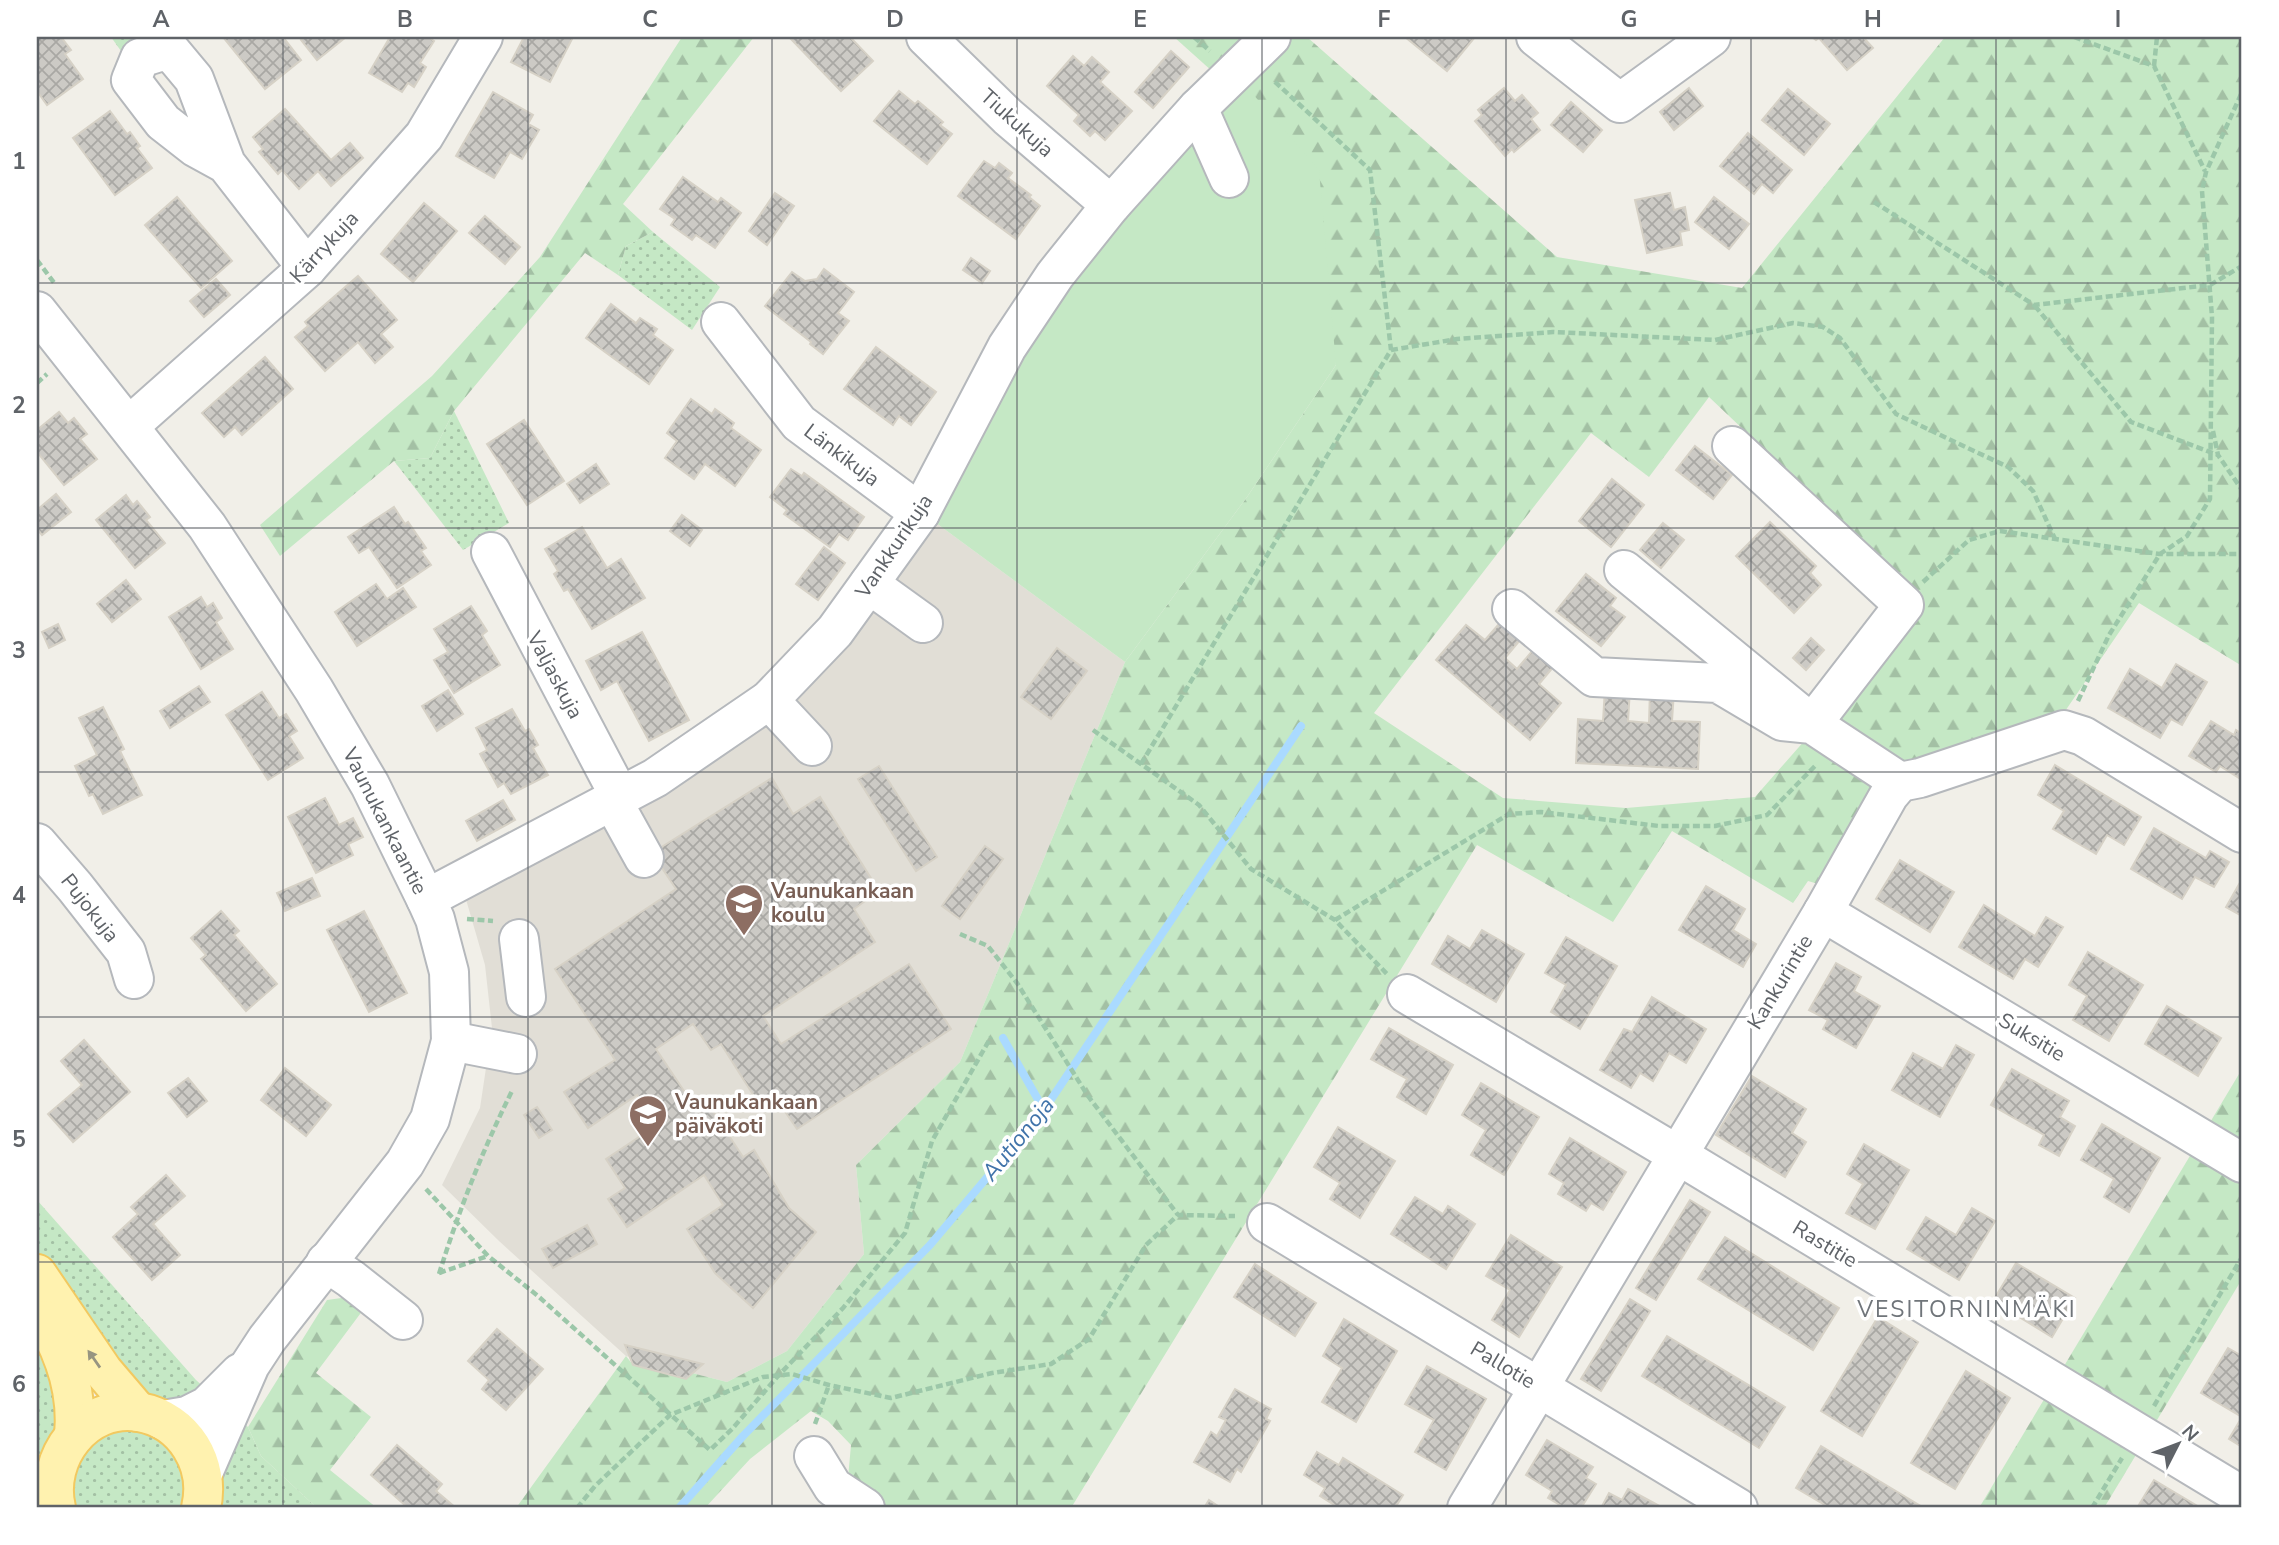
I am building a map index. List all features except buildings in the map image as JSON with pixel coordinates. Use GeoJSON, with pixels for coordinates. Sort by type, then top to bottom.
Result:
{"type":"FeatureCollection","features":[{"type":"Feature","properties":{"kind":"main road"},"geometry":{"type":"LineString","coordinates":[[37,1274],[103,1371],[150,1416],[184,1437],[193,1448],[206,1496]]}},
{"type":"Feature","properties":{"kind":"main road"},"geometry":{"type":"LineString","coordinates":[[37,1306],[62,1354],[70,1378],[76,1417],[57,1452],[53,1482],[56,1508]]}},
{"type":"Feature","properties":{"kind":"main road"},"geometry":{"type":"LineString","coordinates":[[57,1452],[97,1419],[120,1412],[150,1416]]}},
{"type":"Feature","properties":{"kind":"street","name":"Kärrykuja"},"geometry":{"type":"LineString","coordinates":[[129,426],[307,268],[424,136],[483,37]]}},
{"type":"Feature","properties":{"kind":"street","name":"Tiukukuja"},"geometry":{"type":"LineString","coordinates":[[926,37],[1008,117],[1111,205]]}},
{"type":"Feature","properties":{"kind":"street"},"geometry":{"type":"LineString","coordinates":[[1536,37],[1620,103],[1711,37]]}},
{"type":"Feature","properties":{"kind":"street","name":"Vankkurikuja"},"geometry":{"type":"LineString","coordinates":[[430,909],[655,778],[769,700],[835,631],[920,513],[1007,347],[1055,275],[1111,205],[1198,108],[1261,47]]}},
{"type":"Feature","properties":{"kind":"street"},"geometry":{"type":"LineString","coordinates":[[1198,108],[1229,178]]}},
{"type":"Feature","properties":{"kind":"street"},"geometry":{"type":"LineString","coordinates":[[226,163],[307,268]]}},
{"type":"Feature","properties":{"kind":"street","name":"Vaunukankaantie"},"geometry":{"type":"LineString","coordinates":[[37,311],[207,526],[314,690],[370,785],[430,909],[449,972],[452,1041],[430,1119],[405,1163],[326,1262],[250,1365],[207,1406],[187,1416],[150,1416]]}},
{"type":"Feature","properties":{"kind":"street","name":"Länkikuja"},"geometry":{"type":"LineString","coordinates":[[721,322],[799,423],[920,513]]}},
{"type":"Feature","properties":{"kind":"street"},"geometry":{"type":"LineString","coordinates":[[1732,446],[1904,605],[1826,734]]}},
{"type":"Feature","properties":{"kind":"street","name":"Valjaskuja"},"geometry":{"type":"LineString","coordinates":[[491,552],[644,858]]}},
{"type":"Feature","properties":{"kind":"street"},"geometry":{"type":"LineString","coordinates":[[1624,570],[1826,734],[1900,782],[1920,778],[2064,730],[2083,736],[2242,833]]}},
{"type":"Feature","properties":{"kind":"street"},"geometry":{"type":"LineString","coordinates":[[869,584],[923,623]]}},
{"type":"Feature","properties":{"kind":"street"},"geometry":{"type":"LineString","coordinates":[[1512,609],[1594,677],[1718,683],[1782,721],[1826,734]]}},
{"type":"Feature","properties":{"kind":"street"},"geometry":{"type":"LineString","coordinates":[[769,700],[812,746]]}},
{"type":"Feature","properties":{"kind":"street","name":"Kankurintie"},"geometry":{"type":"LineString","coordinates":[[1466,1508],[1823,912],[1889,795],[1900,782]]}},
{"type":"Feature","properties":{"kind":"street","name":"Pujokuja"},"geometry":{"type":"LineString","coordinates":[[37,843],[126,952],[134,979]]}},
{"type":"Feature","properties":{"kind":"street","name":"Suksitie"},"geometry":{"type":"LineString","coordinates":[[1823,912],[2242,1163]]}},
{"type":"Feature","properties":{"kind":"street"},"geometry":{"type":"LineString","coordinates":[[519,939],[526,997]]}},
{"type":"Feature","properties":{"kind":"street","name":"Rastitie"},"geometry":{"type":"LineString","coordinates":[[1406,994],[2242,1496]]}},
{"type":"Feature","properties":{"kind":"street"},"geometry":{"type":"LineString","coordinates":[[452,1041],[515,1072]]}},
{"type":"Feature","properties":{"kind":"street","name":"Pallotie"},"geometry":{"type":"LineString","coordinates":[[1267,1223],[1738,1508]]}},
{"type":"Feature","properties":{"kind":"street"},"geometry":{"type":"LineString","coordinates":[[326,1262],[403,1320]]}},
{"type":"Feature","properties":{"kind":"street","name":"Vaunukankaantie"},"geometry":{"type":"LineString","coordinates":[[206,1496],[250,1365]]}},
{"type":"Feature","properties":{"kind":"street"},"geometry":{"type":"LineString","coordinates":[[814,1456],[833,1487],[865,1508]]}},
{"type":"Feature","properties":{"kind":"path"},"geometry":{"type":"LineString","coordinates":[[2074,37],[2154,66]]}},
{"type":"Feature","properties":{"kind":"path"},"geometry":{"type":"LineString","coordinates":[[2157,37],[2154,66],[2206,172]]}},
{"type":"Feature","properties":{"kind":"path"},"geometry":{"type":"LineString","coordinates":[[1141,764],[1391,350],[1370,170],[1261,47]]}},
{"type":"Feature","properties":{"kind":"path"},"geometry":{"type":"LineString","coordinates":[[2064,730],[2109,635],[2160,554],[2187,536],[2210,499],[2212,317],[2202,191],[2206,172],[2242,92]]}},
{"type":"Feature","properties":{"kind":"path"},"geometry":{"type":"LineString","coordinates":[[1874,202],[2034,305],[2131,422],[2218,455]]}},
{"type":"Feature","properties":{"kind":"path"},"geometry":{"type":"LineString","coordinates":[[2034,305],[2210,285],[2242,266]]}},
{"type":"Feature","properties":{"kind":"path"},"geometry":{"type":"LineString","coordinates":[[1391,350],[1457,339],[1553,332],[1715,340],[1793,323],[1822,327],[1840,338],[1896,414],[2008,467],[2033,491],[2055,539]]}},
{"type":"Feature","properties":{"kind":"path"},"geometry":{"type":"LineString","coordinates":[[2211,420],[2218,455],[2242,490]]}},
{"type":"Feature","properties":{"kind":"path"},"geometry":{"type":"LineString","coordinates":[[1904,605],[1928,576],[1969,540],[2000,531],[2160,554],[2242,554]]}},
{"type":"Feature","properties":{"kind":"path"},"geometry":{"type":"LineString","coordinates":[[1093,730],[1199,806],[1251,869],[1335,920],[1406,994]]}},
{"type":"Feature","properties":{"kind":"path"},"geometry":{"type":"LineString","coordinates":[[1335,920],[1509,814],[1541,811],[1659,827],[1715,826],[1767,816],[1826,734]]}},
{"type":"Feature","properties":{"kind":"path"},"geometry":{"type":"LineString","coordinates":[[430,909],[501,922],[519,939]]}},
{"type":"Feature","properties":{"kind":"path"},"geometry":{"type":"LineString","coordinates":[[960,934],[988,946],[1017,983],[1088,1096],[1178,1215]]}},
{"type":"Feature","properties":{"kind":"path"},"geometry":{"type":"LineString","coordinates":[[425,1188],[488,1256],[538,1296],[710,1450],[843,1308],[905,1233],[932,1141],[991,1037]]}},
{"type":"Feature","properties":{"kind":"path"},"geometry":{"type":"LineString","coordinates":[[488,1256],[439,1274],[455,1222],[515,1072]]}},
{"type":"Feature","properties":{"kind":"path"},"geometry":{"type":"LineString","coordinates":[[577,1508],[595,1486],[670,1415],[764,1377],[792,1374],[891,1398],[992,1373],[1051,1364],[1089,1339],[1146,1245],[1178,1215],[1227,1214],[1267,1223]]}},
{"type":"Feature","properties":{"kind":"path"},"geometry":{"type":"LineString","coordinates":[[2092,1508],[2242,1257]]}},
{"type":"Feature","properties":{"kind":"path"},"geometry":{"type":"LineString","coordinates":[[814,1456],[815,1423],[830,1385]]}},
{"type":"Feature","properties":{"kind":"shaded area","name":"Vaunukankaan koulu"},"geometry":{"type":"Polygon","coordinates":[[[932,520],[1125,662],[960,1062],[856,1165],[864,1254],[787,1351],[727,1382],[626,1356],[499,1241],[442,1185],[480,1108],[492,1028],[485,965],[465,896],[628,809],[932,520]]]}},
{"type":"Feature","properties":{"kind":"green space"},"geometry":{"type":"Polygon","coordinates":[[[111,37],[139,37],[121,51],[111,37]]]}},
{"type":"Feature","properties":{"kind":"green space"},"geometry":{"type":"Polygon","coordinates":[[[682,37],[754,37],[623,204],[653,232],[626,246],[618,275],[585,253],[454,411],[430,458],[394,461],[280,556],[260,525],[432,376],[540,257],[682,37]]]}},
{"type":"Feature","properties":{"kind":"green space"},"geometry":{"type":"Polygon","coordinates":[[[1174,37],[1249,37],[1213,72],[1174,37]]]}},
{"type":"Feature","properties":{"kind":"green space"},"geometry":{"type":"Polygon","coordinates":[[[1293,37],[1307,37],[1557,257],[1742,288],[1945,37],[2242,37],[2242,666],[2139,603],[2059,720],[1905,762],[1818,723],[1917,594],[1709,397],[1649,477],[1591,433],[1374,713],[1503,798],[1626,808],[1755,797],[1813,731],[1889,782],[1825,886],[1808,881],[1793,903],[1672,831],[1613,922],[1477,845],[1071,1508],[884,1508],[848,1478],[851,1445],[828,1421],[811,1411],[750,1459],[705,1508],[516,1508],[626,1356],[633,1365],[692,1373],[727,1382],[787,1351],[864,1254],[856,1165],[960,1062],[1125,662],[1247,497],[1336,365],[1245,85],[1293,37]]]}},
{"type":"Feature","properties":{"kind":"green space"},"geometry":{"type":"Polygon","coordinates":[[[1245,85],[1319,170],[1336,365],[1247,497],[1125,662],[932,520],[988,400],[1079,261],[1245,85]]]}},
{"type":"Feature","properties":{"kind":"green space"},"geometry":{"type":"Polygon","coordinates":[[[653,232],[720,287],[692,330],[618,275],[626,246],[653,232]]]}},
{"type":"Feature","properties":{"kind":"green space"},"geometry":{"type":"Polygon","coordinates":[[[454,411],[509,523],[463,550],[394,461],[430,458],[454,411]]]}},
{"type":"Feature","properties":{"kind":"green space"},"geometry":{"type":"Polygon","coordinates":[[[2242,1069],[2242,1279],[2104,1508],[1979,1508],[2242,1069]]]}},
{"type":"Feature","properties":{"kind":"green space"},"geometry":{"type":"Polygon","coordinates":[[[37,1200],[196,1380],[248,1427],[261,1456],[317,1508],[37,1508],[37,1336],[60,1407],[151,1397],[117,1368],[69,1295],[37,1253],[37,1200]]]}},
{"type":"Feature","properties":{"kind":"green space"},"geometry":{"type":"Polygon","coordinates":[[[356,1296],[369,1302],[316,1373],[371,1417],[330,1470],[377,1508],[317,1508],[261,1456],[248,1427],[327,1300],[356,1296]]]}},
{"type":"Feature","properties":{"kind":"waterway","name":"Autionoja"},"geometry":{"type":"LineString","coordinates":[[679,1508],[743,1436],[930,1245],[1044,1110],[1301,726]]}},
{"type":"Feature","properties":{"kind":"waterway"},"geometry":{"type":"LineString","coordinates":[[1003,1038],[1044,1110]]}},
{"type":"Feature","properties":{"kind":"place","name":"Vaunukankaan koulu"},"geometry":{"type":"Point","coordinates":[744,937]}},
{"type":"Feature","properties":{"kind":"place","name":"Vaunukankaan päiväkoti"},"geometry":{"type":"Point","coordinates":[648,1148]}},
{"type":"Feature","properties":{"kind":"district","name":"VESITORNINMÄKI"},"geometry":{"type":"Point","coordinates":[1967,1309]}}]}
